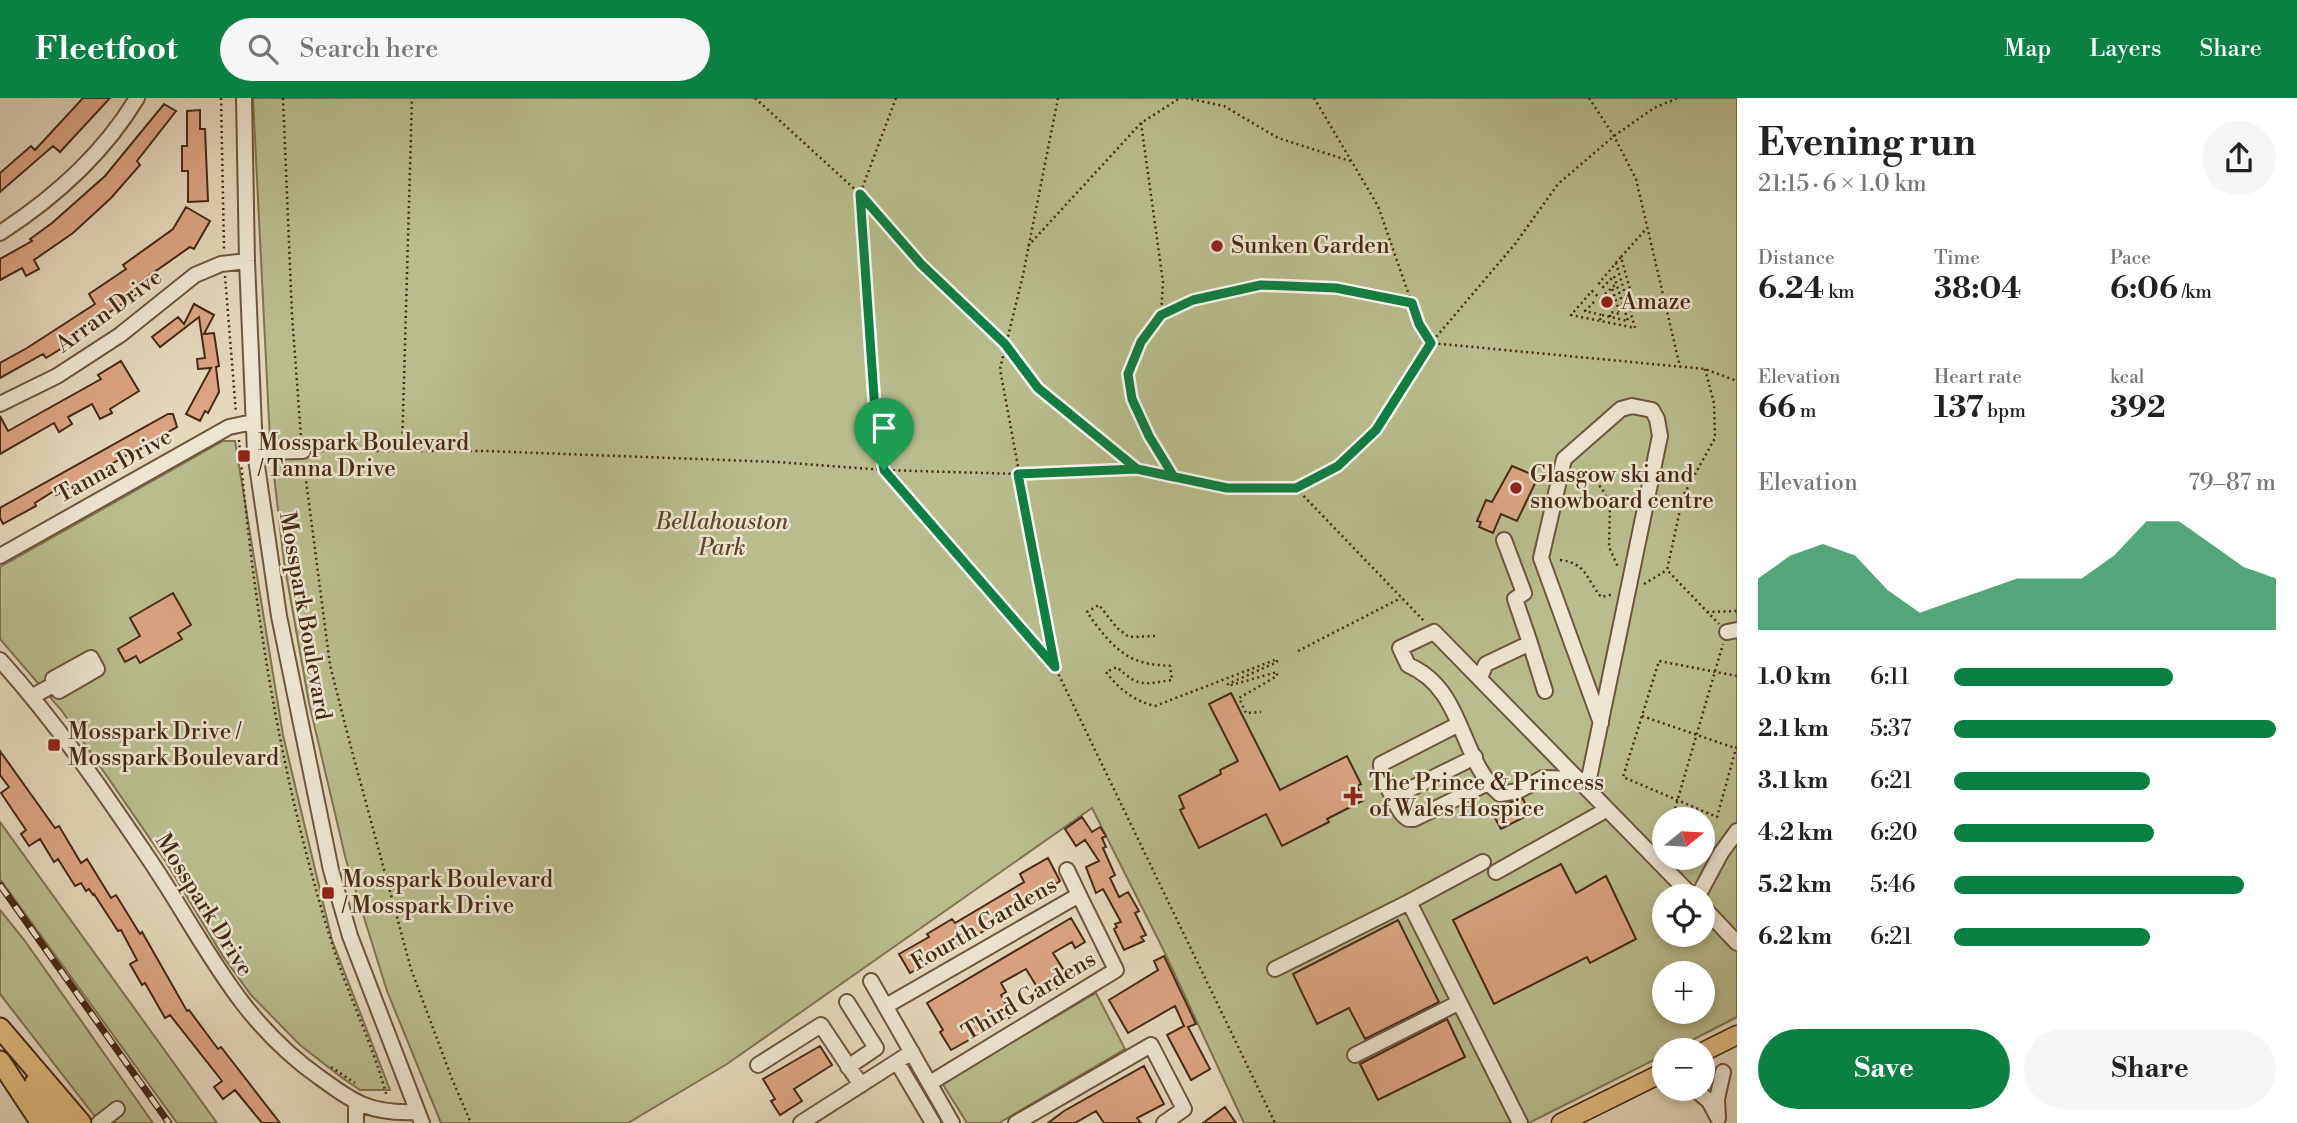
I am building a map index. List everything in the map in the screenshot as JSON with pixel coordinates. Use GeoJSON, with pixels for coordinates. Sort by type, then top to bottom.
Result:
{"type":"FeatureCollection","features":[{"type":"Feature","properties":{"kind":"highway"},"geometry":{"type":"LineString","coordinates":[[0,1028],[80,1123]]}},
{"type":"Feature","properties":{"kind":"highway"},"geometry":{"type":"LineString","coordinates":[[0,1034],[61,1123]]}},
{"type":"Feature","properties":{"kind":"highway"},"geometry":{"type":"LineString","coordinates":[[0,1061],[41,1123]]}},
{"type":"Feature","properties":{"kind":"highway"},"geometry":{"type":"LineString","coordinates":[[0,1071],[34,1123]]}},
{"type":"Feature","properties":{"kind":"main road"},"geometry":{"type":"LineString","coordinates":[[1715,1046],[1737,1035]]}},
{"type":"Feature","properties":{"kind":"main road"},"geometry":{"type":"LineString","coordinates":[[1561,1123],[1652,1078]]}},
{"type":"Feature","properties":{"kind":"street"},"geometry":{"type":"LineString","coordinates":[[0,233],[39,206],[79,170],[106,142],[137,98]]}},
{"type":"Feature","properties":{"kind":"street","name":"Mosspark Boulevard"},"geometry":{"type":"LineString","coordinates":[[244,98],[255,452],[279,616],[331,870],[350,936],[419,1117]]}},
{"type":"Feature","properties":{"kind":"street","name":"Arran Drive"},"geometry":{"type":"LineString","coordinates":[[0,404],[57,376],[120,335],[195,275],[221,264],[247,261]]}},
{"type":"Feature","properties":{"kind":"street"},"geometry":{"type":"LineString","coordinates":[[1583,784],[1601,723],[1660,436],[1657,419],[1652,410],[1641,406],[1621,410],[1564,459],[1541,558],[1601,723]]}},
{"type":"Feature","properties":{"kind":"street","name":"Tanna Drive"},"geometry":{"type":"LineString","coordinates":[[0,556],[229,427],[253,422]]}},
{"type":"Feature","properties":{"kind":"street"},"geometry":{"type":"LineString","coordinates":[[255,452],[303,450]]}},
{"type":"Feature","properties":{"kind":"street"},"geometry":{"type":"LineString","coordinates":[[1504,540],[1524,593],[1516,599],[1545,691]]}},
{"type":"Feature","properties":{"kind":"street"},"geometry":{"type":"LineString","coordinates":[[1583,784],[1543,778],[1518,791],[1500,794],[1488,783],[1447,698],[1424,672],[1408,665],[1400,648],[1434,632],[1480,677],[1680,884]]}},
{"type":"Feature","properties":{"kind":"street"},"geometry":{"type":"LineString","coordinates":[[1480,677],[1486,664],[1530,643]]}},
{"type":"Feature","properties":{"kind":"street","name":"Mosspark Drive"},"geometry":{"type":"LineString","coordinates":[[0,660],[33,696],[79,755],[143,850],[234,995],[272,1038],[298,1062],[356,1103],[391,1113],[419,1117]]}},
{"type":"Feature","properties":{"kind":"street"},"geometry":{"type":"LineString","coordinates":[[33,696],[55,684]]}},
{"type":"Feature","properties":{"kind":"street"},"geometry":{"type":"LineString","coordinates":[[1459,724],[1381,764],[1380,770],[1407,819],[1414,819],[1488,783]]}},
{"type":"Feature","properties":{"kind":"street"},"geometry":{"type":"LineString","coordinates":[[1394,797],[1475,757]]}},
{"type":"Feature","properties":{"kind":"street"},"geometry":{"type":"LineString","coordinates":[[1496,872],[1606,810]]}},
{"type":"Feature","properties":{"kind":"street"},"geometry":{"type":"LineString","coordinates":[[1704,884],[1721,853],[1737,831]]}},
{"type":"Feature","properties":{"kind":"street"},"geometry":{"type":"LineString","coordinates":[[1275,970],[1483,862]]}},
{"type":"Feature","properties":{"kind":"street","name":"Fourth Gardens"},"geometry":{"type":"LineString","coordinates":[[886,1006],[1079,895],[1067,870]]}},
{"type":"Feature","properties":{"kind":"street","name":"Third Gardens"},"geometry":{"type":"LineString","coordinates":[[930,1083],[1116,970],[1079,895]]}},
{"type":"Feature","properties":{"kind":"street"},"geometry":{"type":"LineString","coordinates":[[1409,902],[1520,1123]]}},
{"type":"Feature","properties":{"kind":"street"},"geometry":{"type":"LineString","coordinates":[[1715,920],[1737,943]]}},
{"type":"Feature","properties":{"kind":"street"},"geometry":{"type":"LineString","coordinates":[[871,981],[952,1123]]}},
{"type":"Feature","properties":{"kind":"street"},"geometry":{"type":"LineString","coordinates":[[847,1002],[876,1048],[848,1067]]}},
{"type":"Feature","properties":{"kind":"street"},"geometry":{"type":"LineString","coordinates":[[1355,1055],[1458,1003]]}},
{"type":"Feature","properties":{"kind":"street"},"geometry":{"type":"LineString","coordinates":[[758,1065],[821,1025],[861,1085]]}},
{"type":"Feature","properties":{"kind":"street"},"geometry":{"type":"LineString","coordinates":[[1016,1123],[1151,1045],[1184,1109],[1164,1123]]}},
{"type":"Feature","properties":{"kind":"street"},"geometry":{"type":"LineString","coordinates":[[801,1123],[912,1052]]}},
{"type":"Feature","properties":{"kind":"street"},"geometry":{"type":"LineString","coordinates":[[897,1062],[933,1123]]}},
{"type":"Feature","properties":{"kind":"street"},"geometry":{"type":"LineString","coordinates":[[1718,1120],[1717,1099],[1723,1072]]}},
{"type":"Feature","properties":{"kind":"street"},"geometry":{"type":"LineString","coordinates":[[1709,1101],[1718,1120]]}},
{"type":"Feature","properties":{"kind":"street"},"geometry":{"type":"LineString","coordinates":[[355,1123],[356,1103]]}},
{"type":"Feature","properties":{"kind":"street"},"geometry":{"type":"LineString","coordinates":[[99,1123],[117,1109]]}},
{"type":"Feature","properties":{"kind":"path"},"geometry":{"type":"LineString","coordinates":[[282,98],[292,315],[303,450],[330,665],[411,969],[471,1123]]}},
{"type":"Feature","properties":{"kind":"path"},"geometry":{"type":"LineString","coordinates":[[402,450],[412,98]]}},
{"type":"Feature","properties":{"kind":"path"},"geometry":{"type":"LineString","coordinates":[[755,98],[860,194],[921,264],[1005,344],[1038,388],[1137,469]]}},
{"type":"Feature","properties":{"kind":"path"},"geometry":{"type":"LineString","coordinates":[[897,98],[860,194],[875,411],[884,470],[1055,667]]}},
{"type":"Feature","properties":{"kind":"path"},"geometry":{"type":"LineString","coordinates":[[1058,98],[1000,369],[1055,667],[1275,1123]]}},
{"type":"Feature","properties":{"kind":"path"},"geometry":{"type":"LineString","coordinates":[[1028,246],[1142,123],[1180,98]]}},
{"type":"Feature","properties":{"kind":"path"},"geometry":{"type":"LineString","coordinates":[[1186,98],[1224,106],[1278,138],[1350,161]]}},
{"type":"Feature","properties":{"kind":"path"},"geometry":{"type":"LineString","coordinates":[[1314,98],[1378,206],[1419,324],[1431,343]]}},
{"type":"Feature","properties":{"kind":"path"},"geometry":{"type":"LineString","coordinates":[[1589,98],[1614,136],[1636,179],[1680,367]]}},
{"type":"Feature","properties":{"kind":"path"},"geometry":{"type":"LineString","coordinates":[[303,450],[486,451],[1018,474],[1137,469],[1227,488],[1296,488],[1338,466],[1376,430],[1431,343],[1515,244],[1558,184],[1614,136],[1654,108],[1678,98]]}},
{"type":"Feature","properties":{"kind":"path"},"geometry":{"type":"LineString","coordinates":[[1142,123],[1163,282],[1161,315]]}},
{"type":"Feature","properties":{"kind":"path"},"geometry":{"type":"LineString","coordinates":[[1616,263],[1635,328],[1572,315],[1592,291],[1621,257],[1647,227]]}},
{"type":"Feature","properties":{"kind":"path"},"geometry":{"type":"LineString","coordinates":[[1621,257],[1632,297]]}},
{"type":"Feature","properties":{"kind":"path"},"geometry":{"type":"LineString","coordinates":[[1594,303],[1586,311],[1628,321],[1614,276],[1603,287],[1599,283]]}},
{"type":"Feature","properties":{"kind":"path"},"geometry":{"type":"LineString","coordinates":[[1605,294],[1616,284]]}},
{"type":"Feature","properties":{"kind":"path"},"geometry":{"type":"LineString","coordinates":[[1174,477],[1149,436],[1132,399],[1128,374],[1141,342],[1161,315],[1193,300],[1261,285],[1336,288],[1412,303]]}},
{"type":"Feature","properties":{"kind":"path"},"geometry":{"type":"LineString","coordinates":[[1610,317],[1611,312],[1620,314],[1612,288]]}},
{"type":"Feature","properties":{"kind":"path"},"geometry":{"type":"LineString","coordinates":[[1592,291],[1601,299]]}},
{"type":"Feature","properties":{"kind":"path"},"geometry":{"type":"LineString","coordinates":[[1600,320],[1602,315]]}},
{"type":"Feature","properties":{"kind":"path"},"geometry":{"type":"LineString","coordinates":[[1431,343],[1705,369],[1737,381]]}},
{"type":"Feature","properties":{"kind":"path"},"geometry":{"type":"LineString","coordinates":[[1582,472],[1602,488],[1610,507],[1609,547],[1629,580],[1645,584],[1667,570],[1683,496],[1715,438],[1714,402],[1705,369]]}},
{"type":"Feature","properties":{"kind":"path"},"geometry":{"type":"LineString","coordinates":[[1296,488],[1434,632]]}},
{"type":"Feature","properties":{"kind":"path"},"geometry":{"type":"LineString","coordinates":[[1560,560],[1574,562],[1586,572],[1601,597],[1616,594],[1629,580]]}},
{"type":"Feature","properties":{"kind":"path"},"geometry":{"type":"LineString","coordinates":[[1667,570],[1707,612],[1732,631],[1715,672],[1675,807]]}},
{"type":"Feature","properties":{"kind":"path"},"geometry":{"type":"LineString","coordinates":[[1298,651],[1402,597]]}},
{"type":"Feature","properties":{"kind":"path"},"geometry":{"type":"LineString","coordinates":[[1155,636],[1129,637],[1117,628],[1098,605],[1087,612],[1101,634],[1129,656],[1139,662],[1170,666],[1172,680],[1149,683],[1136,683],[1117,667],[1106,672],[1130,697],[1154,706],[1277,659],[1277,662],[1228,684],[1277,673],[1277,676],[1239,698],[1246,713],[1261,712]]}},
{"type":"Feature","properties":{"kind":"path"},"geometry":{"type":"LineString","coordinates":[[1707,612],[1737,611]]}},
{"type":"Feature","properties":{"kind":"path"},"geometry":{"type":"LineString","coordinates":[[1642,716],[1737,747],[1717,817],[1623,777],[1659,661],[1737,676]]}},
{"type":"Feature","properties":{"kind":"green space","name":"Bellahouston Park"},"geometry":{"type":"Polygon","coordinates":[[[253,98],[1737,98],[1737,1017],[1696,1038],[1652,1038],[1652,1061],[1529,1123],[1244,1123],[1164,951],[1092,808],[727,1064],[628,1123],[441,1123],[387,991],[346,860],[309,703],[284,562],[270,441],[253,98]]]}},
{"type":"Feature","properties":{"kind":"green space"},"geometry":{"type":"Polygon","coordinates":[[[223,441],[235,441],[283,735],[332,940],[390,1090],[360,1090],[300,1045],[251,995],[222,955],[166,862],[62,711],[0,639],[0,567],[223,441]]]}},
{"type":"Feature","properties":{"kind":"green space"},"geometry":{"type":"Polygon","coordinates":[[[0,822],[217,1123],[177,1123],[0,879],[0,822]]]}},
{"type":"Feature","properties":{"kind":"green space"},"geometry":{"type":"Polygon","coordinates":[[[0,910],[25,941],[153,1123],[100,1123],[0,994],[0,910]]]}},
{"type":"Feature","properties":{"kind":"green space"},"geometry":{"type":"Polygon","coordinates":[[[1096,993],[1125,1049],[999,1123],[967,1123],[942,1083],[1096,993]]]}},
{"type":"Feature","properties":{"kind":"building"},"geometry":{"type":"Polygon","coordinates":[[[83,98],[110,98],[60,152],[53,146],[0,192],[0,173],[31,146],[35,150],[83,98]]]}},
{"type":"Feature","properties":{"kind":"building"},"geometry":{"type":"Polygon","coordinates":[[[164,104],[176,111],[137,161],[140,165],[111,198],[73,233],[34,260],[39,269],[26,276],[22,268],[0,280],[0,259],[32,241],[30,239],[105,176],[164,104]]]}},
{"type":"Feature","properties":{"kind":"building"},"geometry":{"type":"Polygon","coordinates":[[[200,110],[200,129],[205,129],[208,201],[188,202],[188,171],[182,171],[182,146],[187,146],[187,111],[200,110]]]}},
{"type":"Feature","properties":{"kind":"building"},"geometry":{"type":"Polygon","coordinates":[[[186,207],[210,221],[194,249],[190,247],[133,287],[137,294],[65,342],[67,345],[46,358],[43,354],[0,378],[0,363],[95,304],[89,294],[126,269],[123,265],[173,229],[186,207]]]}},
{"type":"Feature","properties":{"kind":"building"},"geometry":{"type":"Polygon","coordinates":[[[194,304],[214,315],[204,334],[214,333],[219,366],[216,367],[219,392],[208,413],[205,411],[200,421],[186,414],[211,368],[198,369],[197,359],[205,358],[199,317],[160,347],[152,337],[178,317],[184,324],[194,304]]]}},
{"type":"Feature","properties":{"kind":"building"},"geometry":{"type":"Polygon","coordinates":[[[121,361],[139,391],[110,409],[112,413],[100,419],[92,404],[68,417],[72,424],[59,432],[54,423],[0,454],[0,416],[8,431],[101,379],[98,375],[121,361]]]}},
{"type":"Feature","properties":{"kind":"building"},"geometry":{"type":"Polygon","coordinates":[[[168,414],[173,414],[177,427],[56,495],[54,491],[35,503],[36,506],[3,524],[0,508],[168,414]]]}},
{"type":"Feature","properties":{"kind":"building","name":"Glasgow ski and snowboard centre"},"geometry":{"type":"Polygon","coordinates":[[[1512,466],[1538,477],[1517,521],[1501,514],[1493,533],[1479,527],[1481,522],[1477,521],[1486,500],[1492,502],[1512,466]]]}},
{"type":"Feature","properties":{"kind":"building"},"geometry":{"type":"Polygon","coordinates":[[[173,593],[191,625],[178,633],[182,639],[140,663],[136,656],[125,662],[118,649],[140,636],[130,618],[173,593]]]}},
{"type":"Feature","properties":{"kind":"building","name":"The Prince & Princess of Wales Hospice"},"geometry":{"type":"Polygon","coordinates":[[[1231,693],[1280,790],[1347,756],[1361,784],[1357,786],[1364,800],[1282,846],[1266,814],[1199,848],[1180,810],[1184,808],[1179,796],[1221,774],[1220,770],[1238,761],[1209,704],[1231,693]]]}},
{"type":"Feature","properties":{"kind":"building"},"geometry":{"type":"Polygon","coordinates":[[[0,751],[55,828],[59,826],[81,863],[87,859],[111,898],[116,895],[140,934],[142,932],[187,1011],[189,1010],[218,1049],[221,1047],[280,1123],[262,1123],[235,1090],[223,1099],[214,1087],[222,1081],[170,1015],[165,1018],[145,983],[142,985],[130,964],[137,960],[121,930],[118,931],[94,894],[89,889],[86,891],[81,883],[75,886],[58,859],[54,862],[40,839],[29,846],[21,834],[26,830],[1,793],[9,787],[0,775],[0,751]]]}},
{"type":"Feature","properties":{"kind":"building"},"geometry":{"type":"Polygon","coordinates":[[[1523,799],[1530,814],[1501,829],[1491,811],[1523,799]]]}},
{"type":"Feature","properties":{"kind":"building"},"geometry":{"type":"Polygon","coordinates":[[[1082,817],[1092,832],[1100,827],[1106,836],[1102,838],[1106,847],[1103,848],[1115,875],[1110,878],[1119,897],[1128,892],[1139,911],[1135,913],[1146,935],[1141,937],[1144,941],[1124,950],[1114,929],[1117,927],[1115,924],[1121,922],[1103,889],[1096,893],[1086,867],[1099,861],[1085,840],[1076,846],[1065,829],[1082,817]]]}},
{"type":"Feature","properties":{"kind":"building"},"geometry":{"type":"Polygon","coordinates":[[[1048,858],[1060,881],[1054,885],[1057,889],[910,973],[899,954],[929,937],[927,934],[952,919],[955,923],[1024,882],[1020,874],[1048,858]]]}},
{"type":"Feature","properties":{"kind":"building"},"geometry":{"type":"Polygon","coordinates":[[[1561,864],[1576,893],[1606,876],[1636,939],[1590,963],[1587,957],[1494,1004],[1453,920],[1561,864]]]}},
{"type":"Feature","properties":{"kind":"building"},"geometry":{"type":"Polygon","coordinates":[[[1071,918],[1085,942],[1075,948],[1072,942],[1053,953],[1070,980],[1048,994],[1045,989],[1040,992],[1026,969],[1001,983],[1006,992],[1001,995],[1012,1016],[951,1050],[927,1003],[1071,918]]]}},
{"type":"Feature","properties":{"kind":"building"},"geometry":{"type":"Polygon","coordinates":[[[1398,920],[1439,1002],[1365,1039],[1349,1008],[1317,1024],[1293,974],[1398,920]]]}},
{"type":"Feature","properties":{"kind":"building"},"geometry":{"type":"Polygon","coordinates":[[[1164,956],[1196,1024],[1188,1027],[1210,1069],[1191,1080],[1167,1035],[1184,1026],[1175,1006],[1128,1033],[1109,1000],[1158,970],[1154,961],[1164,956]]]}},
{"type":"Feature","properties":{"kind":"building"},"geometry":{"type":"Polygon","coordinates":[[[1447,1019],[1465,1057],[1378,1100],[1360,1064],[1447,1019]]]}},
{"type":"Feature","properties":{"kind":"building"},"geometry":{"type":"Polygon","coordinates":[[[820,1046],[832,1065],[794,1089],[802,1101],[780,1115],[771,1101],[775,1099],[763,1079],[820,1046]]]}},
{"type":"Feature","properties":{"kind":"building"},"geometry":{"type":"Polygon","coordinates":[[[1144,1066],[1164,1104],[1137,1118],[1141,1123],[1104,1123],[1096,1111],[1075,1123],[1048,1123],[1064,1111],[1144,1066]]]}},
{"type":"Feature","properties":{"kind":"building"},"geometry":{"type":"Polygon","coordinates":[[[1225,1107],[1236,1123],[1203,1123],[1225,1107]]]}},
{"type":"Feature","properties":{"kind":"railway"},"geometry":{"type":"LineString","coordinates":[[0,885],[169,1123]]}},
{"type":"Feature","properties":{"kind":"place","name":"Sunken Garden"},"geometry":{"type":"Point","coordinates":[1217,246]}},
{"type":"Feature","properties":{"kind":"place","name":"Amaze"},"geometry":{"type":"Point","coordinates":[1607,302]}},
{"type":"Feature","properties":{"kind":"place","name":"Mosspark Boulevard / Tanna Drive"},"geometry":{"type":"Point","coordinates":[244,456]}},
{"type":"Feature","properties":{"kind":"place","name":"Glasgow ski and snowboard centre"},"geometry":{"type":"Point","coordinates":[1516,488]}},
{"type":"Feature","properties":{"kind":"place","name":"Mosspark Drive / Mosspark Boulevard"},"geometry":{"type":"Point","coordinates":[54,745]}},
{"type":"Feature","properties":{"kind":"place","name":"The Prince & Princess of Wales Hospice"},"geometry":{"type":"Point","coordinates":[1353,796]}},
{"type":"Feature","properties":{"kind":"place","name":"Mosspark Boulevard / Mosspark Drive"},"geometry":{"type":"Point","coordinates":[328,893]}},
{"type":"Feature","properties":{"kind":"route"},"geometry":{"type":"LineString","coordinates":[[884,470],[875,411],[860,194],[921,264],[1005,344],[1038,388],[1137,469],[1174,477],[1149,436],[1132,399],[1128,374],[1141,342],[1161,315],[1193,300],[1261,285],[1336,288],[1412,303],[1419,324],[1431,343],[1376,430],[1338,466],[1296,488],[1227,488],[1174,477],[1137,469],[1018,474],[1055,667],[884,470]]}}]}
